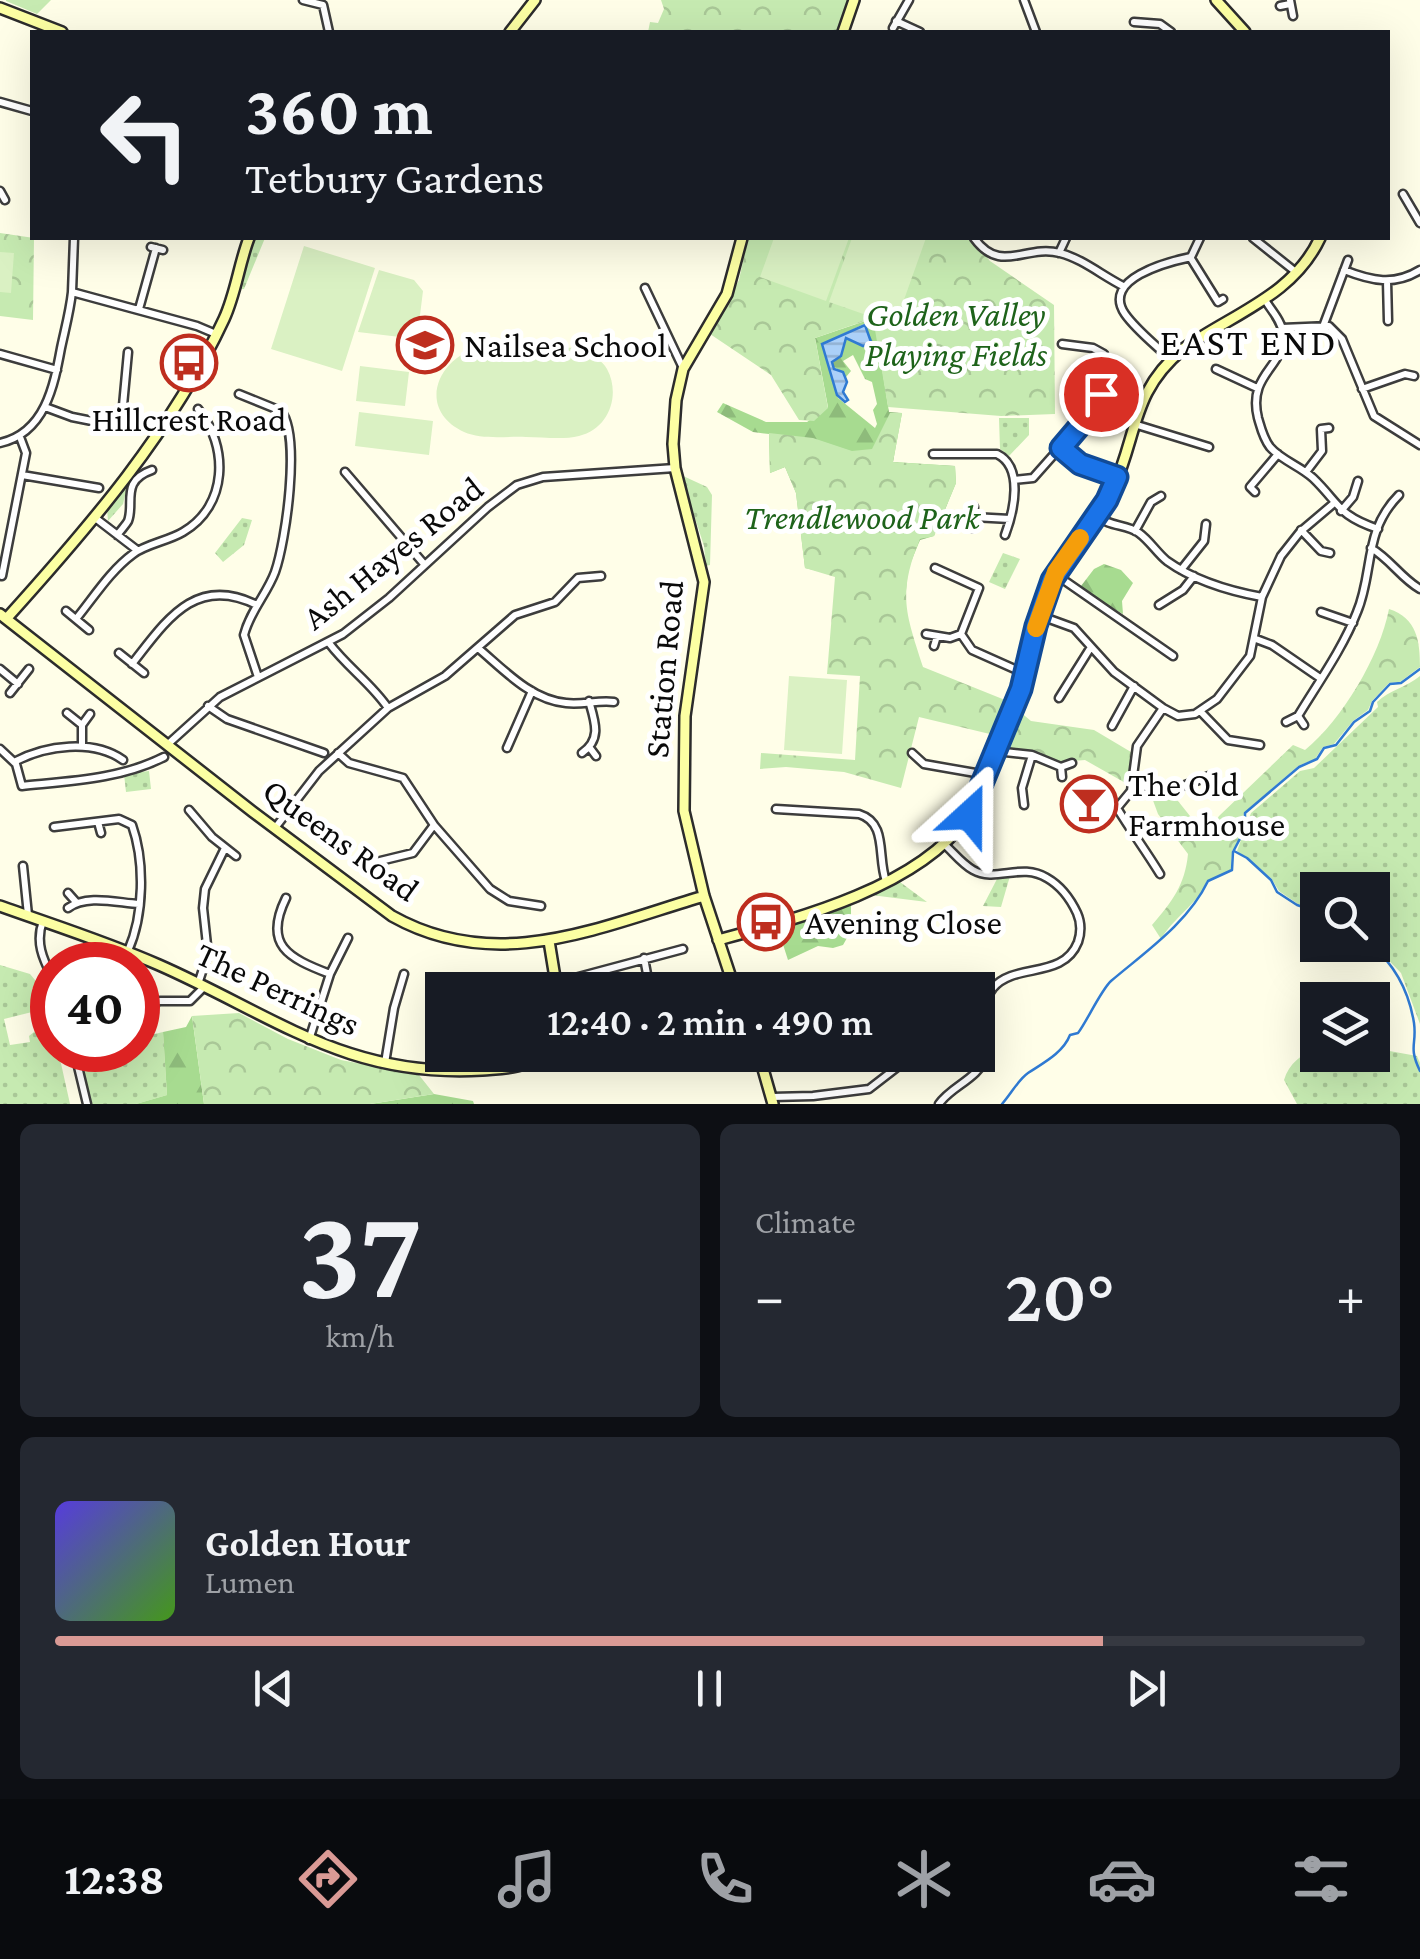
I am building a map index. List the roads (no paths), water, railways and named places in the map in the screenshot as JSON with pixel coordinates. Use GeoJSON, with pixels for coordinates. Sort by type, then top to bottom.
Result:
{"type":"FeatureCollection","features":[{"type":"Feature","properties":{"kind":"street"},"geometry":{"type":"LineString","coordinates":[[512,30],[536,0]]}},
{"type":"Feature","properties":{"kind":"street"},"geometry":{"type":"LineString","coordinates":[[844,30],[854,0]]}},
{"type":"Feature","properties":{"kind":"street"},"geometry":{"type":"LineString","coordinates":[[909,0],[895,25],[913,30]]}},
{"type":"Feature","properties":{"kind":"street"},"geometry":{"type":"LineString","coordinates":[[1024,0],[1032,30]]}},
{"type":"Feature","properties":{"kind":"street"},"geometry":{"type":"LineString","coordinates":[[1216,0],[1243,30]]}},
{"type":"Feature","properties":{"kind":"street"},"geometry":{"type":"LineString","coordinates":[[304,1],[323,5],[329,30]]}},
{"type":"Feature","properties":{"kind":"street"},"geometry":{"type":"LineString","coordinates":[[1280,6],[1290,2],[1292,16]]}},
{"type":"Feature","properties":{"kind":"street"},"geometry":{"type":"LineString","coordinates":[[0,8],[57,30]]}},
{"type":"Feature","properties":{"kind":"street"},"geometry":{"type":"LineString","coordinates":[[1137,19],[1168,30]]}},
{"type":"Feature","properties":{"kind":"street"},"geometry":{"type":"LineString","coordinates":[[0,102],[30,110]]}},
{"type":"Feature","properties":{"kind":"street"},"geometry":{"type":"LineString","coordinates":[[0,191],[4,200]]}},
{"type":"Feature","properties":{"kind":"street"},"geometry":{"type":"LineString","coordinates":[[1404,194],[1420,223]]}},
{"type":"Feature","properties":{"kind":"street"},"geometry":{"type":"LineString","coordinates":[[0,442],[20,436],[45,407],[57,370],[72,292],[74,240]]}},
{"type":"Feature","properties":{"kind":"street"},"geometry":{"type":"LineString","coordinates":[[4,616],[94,517],[146,449],[216,334],[234,294],[249,240]]}},
{"type":"Feature","properties":{"kind":"street","name":"Station Road"},"geometry":{"type":"LineString","coordinates":[[729,972],[687,832],[682,774],[685,716],[704,582],[675,468],[675,410],[684,369],[727,294],[741,240]]}},
{"type":"Feature","properties":{"kind":"street"},"geometry":{"type":"LineString","coordinates":[[976,240],[988,252],[1005,258],[1036,251],[1059,252],[1122,286]]}},
{"type":"Feature","properties":{"kind":"street"},"geometry":{"type":"LineString","coordinates":[[1059,252],[1065,240]]}},
{"type":"Feature","properties":{"kind":"street"},"geometry":{"type":"LineString","coordinates":[[1122,286],[1163,264],[1190,257],[1199,240]]}},
{"type":"Feature","properties":{"kind":"street"},"geometry":{"type":"LineString","coordinates":[[1264,240],[1297,274]]}},
{"type":"Feature","properties":{"kind":"street"},"geometry":{"type":"LineString","coordinates":[[718,940],[792,920],[912,869],[944,844],[969,815],[1026,674],[1040,616],[1056,574],[1117,477],[1132,424],[1146,393],[1171,360],[1198,339],[1265,300],[1297,274],[1319,240]]}},
{"type":"Feature","properties":{"kind":"street"},"geometry":{"type":"LineString","coordinates":[[139,309],[157,248]]}},
{"type":"Feature","properties":{"kind":"street"},"geometry":{"type":"LineString","coordinates":[[1190,257],[1218,302],[1223,299]]}},
{"type":"Feature","properties":{"kind":"street"},"geometry":{"type":"LineString","coordinates":[[1324,324],[1348,260]]}},
{"type":"Feature","properties":{"kind":"street"},"geometry":{"type":"LineString","coordinates":[[1344,270],[1388,281],[1402,280],[1420,270]]}},
{"type":"Feature","properties":{"kind":"street"},"geometry":{"type":"LineString","coordinates":[[1385,317],[1388,281]]}},
{"type":"Feature","properties":{"kind":"street"},"geometry":{"type":"LineString","coordinates":[[1122,286],[1120,297],[1125,314],[1171,360]]}},
{"type":"Feature","properties":{"kind":"street"},"geometry":{"type":"LineString","coordinates":[[646,288],[684,369]]}},
{"type":"Feature","properties":{"kind":"street"},"geometry":{"type":"LineString","coordinates":[[72,292],[216,334]]}},
{"type":"Feature","properties":{"kind":"street"},"geometry":{"type":"LineString","coordinates":[[1265,300],[1282,328],[1280,351],[1257,388],[1255,404],[1262,433],[1278,454],[1306,472],[1332,504],[1378,530]]}},
{"type":"Feature","properties":{"kind":"street"},"geometry":{"type":"LineString","coordinates":[[1282,328],[1324,324],[1341,337],[1378,420],[1420,445]]}},
{"type":"Feature","properties":{"kind":"street"},"geometry":{"type":"LineString","coordinates":[[1014,480],[1032,479],[1097,406],[1105,361],[1097,350],[1062,344]]}},
{"type":"Feature","properties":{"kind":"street"},"geometry":{"type":"LineString","coordinates":[[121,427],[128,352]]}},
{"type":"Feature","properties":{"kind":"street"},"geometry":{"type":"LineString","coordinates":[[0,354],[57,370]]}},
{"type":"Feature","properties":{"kind":"street"},"geometry":{"type":"LineString","coordinates":[[1215,368],[1257,388]]}},
{"type":"Feature","properties":{"kind":"street"},"geometry":{"type":"LineString","coordinates":[[1362,389],[1410,373]]}},
{"type":"Feature","properties":{"kind":"street"},"geometry":{"type":"LineString","coordinates":[[239,394],[280,410],[287,420],[290,492],[277,566],[247,624],[244,640],[258,676]]}},
{"type":"Feature","properties":{"kind":"street"},"geometry":{"type":"LineString","coordinates":[[254,413],[260,401]]}},
{"type":"Feature","properties":{"kind":"street"},"geometry":{"type":"LineString","coordinates":[[45,407],[137,430]]}},
{"type":"Feature","properties":{"kind":"street"},"geometry":{"type":"LineString","coordinates":[[76,619],[137,550],[188,529],[212,501],[219,478],[220,452],[213,430],[198,409]]}},
{"type":"Feature","properties":{"kind":"street"},"geometry":{"type":"LineString","coordinates":[[1132,424],[1203,448]]}},
{"type":"Feature","properties":{"kind":"street"},"geometry":{"type":"LineString","coordinates":[[1306,472],[1322,451],[1321,430],[1328,428]]}},
{"type":"Feature","properties":{"kind":"street"},"geometry":{"type":"LineString","coordinates":[[2,576],[26,452],[20,436]]}},
{"type":"Feature","properties":{"kind":"street"},"geometry":{"type":"LineString","coordinates":[[1061,448],[1080,464],[1117,477]]}},
{"type":"Feature","properties":{"kind":"street"},"geometry":{"type":"LineString","coordinates":[[934,454],[943,458],[1001,455],[1011,466],[1014,480],[1005,534]]}},
{"type":"Feature","properties":{"kind":"street"},"geometry":{"type":"LineString","coordinates":[[1255,492],[1250,487],[1278,454]]}},
{"type":"Feature","properties":{"kind":"street","name":"Ash Hayes Road"},"geometry":{"type":"LineString","coordinates":[[167,745],[208,706],[258,676],[329,643],[390,598],[497,500],[531,479],[675,468]]}},
{"type":"Feature","properties":{"kind":"street"},"geometry":{"type":"LineString","coordinates":[[118,535],[128,519],[129,493],[144,472],[152,470]]}},
{"type":"Feature","properties":{"kind":"street"},"geometry":{"type":"LineString","coordinates":[[345,472],[424,564]]}},
{"type":"Feature","properties":{"kind":"street"},"geometry":{"type":"LineString","coordinates":[[22,475],[96,490]]}},
{"type":"Feature","properties":{"kind":"street"},"geometry":{"type":"LineString","coordinates":[[1341,511],[1353,497],[1358,480]]}},
{"type":"Feature","properties":{"kind":"street"},"geometry":{"type":"LineString","coordinates":[[1135,531],[1156,495]]}},
{"type":"Feature","properties":{"kind":"street"},"geometry":{"type":"LineString","coordinates":[[1286,722],[1298,716],[1352,623],[1360,604],[1371,548],[1397,500]]}},
{"type":"Feature","properties":{"kind":"street"},"geometry":{"type":"LineString","coordinates":[[1040,616],[1071,626],[1114,672],[1163,708],[1180,716],[1201,712],[1231,683],[1250,656],[1262,597],[1277,562],[1301,530],[1332,504]]}},
{"type":"Feature","properties":{"kind":"street"},"geometry":{"type":"LineString","coordinates":[[972,528],[974,507]]}},
{"type":"Feature","properties":{"kind":"street"},"geometry":{"type":"LineString","coordinates":[[1096,516],[1108,525],[1135,531],[1194,576],[1262,597]]}},
{"type":"Feature","properties":{"kind":"street"},"geometry":{"type":"LineString","coordinates":[[94,517],[137,550]]}},
{"type":"Feature","properties":{"kind":"street"},"geometry":{"type":"LineString","coordinates":[[973,517],[1010,520]]}},
{"type":"Feature","properties":{"kind":"street"},"geometry":{"type":"LineString","coordinates":[[1182,570],[1209,537],[1206,524]]}},
{"type":"Feature","properties":{"kind":"street"},"geometry":{"type":"LineString","coordinates":[[1301,530],[1319,550],[1330,553]]}},
{"type":"Feature","properties":{"kind":"street"},"geometry":{"type":"LineString","coordinates":[[1371,548],[1420,588]]}},
{"type":"Feature","properties":{"kind":"street"},"geometry":{"type":"LineString","coordinates":[[926,634],[952,638],[960,634],[982,584],[935,568]]}},
{"type":"Feature","properties":{"kind":"street"},"geometry":{"type":"LineString","coordinates":[[276,828],[319,771],[388,708],[446,676],[512,617],[555,602],[581,577],[598,574]]}},
{"type":"Feature","properties":{"kind":"street"},"geometry":{"type":"LineString","coordinates":[[1056,574],[1173,656]]}},
{"type":"Feature","properties":{"kind":"street"},"geometry":{"type":"LineString","coordinates":[[1158,604],[1181,592],[1194,576]]}},
{"type":"Feature","properties":{"kind":"street"},"geometry":{"type":"LineString","coordinates":[[132,664],[171,614],[186,603],[231,595],[257,605]]}},
{"type":"Feature","properties":{"kind":"street"},"geometry":{"type":"LineString","coordinates":[[66,611],[90,630]]}},
{"type":"Feature","properties":{"kind":"street"},"geometry":{"type":"LineString","coordinates":[[1321,612],[1352,623]]}},
{"type":"Feature","properties":{"kind":"street","name":"Queens Road"},"geometry":{"type":"LineString","coordinates":[[4,616],[392,916],[415,927],[471,944],[510,946],[549,941],[704,896]]}},
{"type":"Feature","properties":{"kind":"street"},"geometry":{"type":"LineString","coordinates":[[960,634],[972,650],[1026,674]]}},
{"type":"Feature","properties":{"kind":"street"},"geometry":{"type":"LineString","coordinates":[[934,646],[937,636]]}},
{"type":"Feature","properties":{"kind":"street"},"geometry":{"type":"LineString","coordinates":[[1256,639],[1272,645],[1320,678]]}},
{"type":"Feature","properties":{"kind":"street"},"geometry":{"type":"LineString","coordinates":[[329,643],[388,708]]}},
{"type":"Feature","properties":{"kind":"street"},"geometry":{"type":"LineString","coordinates":[[1060,693],[1091,647]]}},
{"type":"Feature","properties":{"kind":"street"},"geometry":{"type":"LineString","coordinates":[[478,648],[532,691],[564,703],[614,702]]}},
{"type":"Feature","properties":{"kind":"street"},"geometry":{"type":"LineString","coordinates":[[120,654],[144,672]]}},
{"type":"Feature","properties":{"kind":"street"},"geometry":{"type":"LineString","coordinates":[[0,669],[18,684]]}},
{"type":"Feature","properties":{"kind":"street"},"geometry":{"type":"LineString","coordinates":[[10,692],[30,669]]}},
{"type":"Feature","properties":{"kind":"street"},"geometry":{"type":"LineString","coordinates":[[1112,726],[1134,686]]}},
{"type":"Feature","properties":{"kind":"street"},"geometry":{"type":"LineString","coordinates":[[508,748],[509,737],[532,691]]}},
{"type":"Feature","properties":{"kind":"street"},"geometry":{"type":"LineString","coordinates":[[582,754],[590,748],[596,733],[589,701]]}},
{"type":"Feature","properties":{"kind":"street"},"geometry":{"type":"LineString","coordinates":[[208,706],[227,719],[324,753]]}},
{"type":"Feature","properties":{"kind":"street"},"geometry":{"type":"LineString","coordinates":[[1160,874],[1117,810],[1132,786],[1136,746],[1163,708]]}},
{"type":"Feature","properties":{"kind":"street"},"geometry":{"type":"LineString","coordinates":[[1201,712],[1225,738],[1260,745]]}},
{"type":"Feature","properties":{"kind":"street"},"geometry":{"type":"LineString","coordinates":[[68,714],[82,724]]}},
{"type":"Feature","properties":{"kind":"street"},"geometry":{"type":"LineString","coordinates":[[82,746],[82,724],[90,714]]}},
{"type":"Feature","properties":{"kind":"street"},"geometry":{"type":"LineString","coordinates":[[1298,716],[1304,725]]}},
{"type":"Feature","properties":{"kind":"street"},"geometry":{"type":"LineString","coordinates":[[14,762],[30,754],[82,746],[102,748],[119,759]]}},
{"type":"Feature","properties":{"kind":"street"},"geometry":{"type":"LineString","coordinates":[[590,748],[596,756]]}},
{"type":"Feature","properties":{"kind":"street"},"geometry":{"type":"LineString","coordinates":[[0,750],[14,762],[22,786],[104,776],[149,765],[164,757]]}},
{"type":"Feature","properties":{"kind":"street"},"geometry":{"type":"LineString","coordinates":[[996,751],[1032,755],[1061,767],[1072,763]]}},
{"type":"Feature","properties":{"kind":"street"},"geometry":{"type":"LineString","coordinates":[[338,753],[349,762],[403,778],[434,825],[494,892],[529,908],[541,906]]}},
{"type":"Feature","properties":{"kind":"street"},"geometry":{"type":"LineString","coordinates":[[912,753],[926,764],[988,775]]}},
{"type":"Feature","properties":{"kind":"street"},"geometry":{"type":"LineString","coordinates":[[1024,806],[1022,788],[1032,755]]}},
{"type":"Feature","properties":{"kind":"street"},"geometry":{"type":"LineString","coordinates":[[1061,767],[1062,777]]}},
{"type":"Feature","properties":{"kind":"street"},"geometry":{"type":"LineString","coordinates":[[1132,786],[1171,790],[1204,781]]}},
{"type":"Feature","properties":{"kind":"street"},"geometry":{"type":"LineString","coordinates":[[776,809],[868,818],[879,830],[879,861],[886,881]]}},
{"type":"Feature","properties":{"kind":"street"},"geometry":{"type":"LineString","coordinates":[[65,814],[66,824]]}},
{"type":"Feature","properties":{"kind":"street"},"geometry":{"type":"LineString","coordinates":[[190,816],[236,856]]}},
{"type":"Feature","properties":{"kind":"street"},"geometry":{"type":"LineString","coordinates":[[54,826],[119,819],[132,825],[139,904],[132,942]]}},
{"type":"Feature","properties":{"kind":"street"},"geometry":{"type":"LineString","coordinates":[[98,822],[102,833]]}},
{"type":"Feature","properties":{"kind":"street"},"geometry":{"type":"LineString","coordinates":[[378,865],[413,853],[434,825]]}},
{"type":"Feature","properties":{"kind":"street"},"geometry":{"type":"LineString","coordinates":[[939,1104],[985,1059],[986,1001],[994,986],[1005,979],[1058,964],[1076,945],[1080,918],[1051,875],[1026,870],[977,872],[944,844]]}},
{"type":"Feature","properties":{"kind":"street"},"geometry":{"type":"LineString","coordinates":[[160,1001],[190,1001],[201,986],[208,954],[205,889],[225,848]]}},
{"type":"Feature","properties":{"kind":"street"},"geometry":{"type":"LineString","coordinates":[[22,871],[28,916]]}},
{"type":"Feature","properties":{"kind":"street"},"geometry":{"type":"LineString","coordinates":[[68,894],[72,905],[139,904]]}},
{"type":"Feature","properties":{"kind":"street"},"geometry":{"type":"LineString","coordinates":[[286,898],[276,930],[284,948],[299,960],[330,974]]}},
{"type":"Feature","properties":{"kind":"street","name":"The Perrings"},"geometry":{"type":"LineString","coordinates":[[0,906],[100,942]]}},
{"type":"Feature","properties":{"kind":"street"},"geometry":{"type":"LineString","coordinates":[[271,908],[279,912]]}},
{"type":"Feature","properties":{"kind":"street"},"geometry":{"type":"LineString","coordinates":[[40,942],[43,922]]}},
{"type":"Feature","properties":{"kind":"street"},"geometry":{"type":"LineString","coordinates":[[309,1040],[330,974],[348,938]]}},
{"type":"Feature","properties":{"kind":"street"},"geometry":{"type":"LineString","coordinates":[[549,941],[554,972]]}},
{"type":"Feature","properties":{"kind":"street"},"geometry":{"type":"LineString","coordinates":[[602,972],[679,952]]}},
{"type":"Feature","properties":{"kind":"street"},"geometry":{"type":"LineString","coordinates":[[644,958],[647,972]]}},
{"type":"Feature","properties":{"kind":"street","name":"The Perrings"},"geometry":{"type":"LineString","coordinates":[[160,967],[309,1040],[385,1063],[425,1067]]}},
{"type":"Feature","properties":{"kind":"street"},"geometry":{"type":"LineString","coordinates":[[385,1063],[400,979]]}},
{"type":"Feature","properties":{"kind":"street"},"geometry":{"type":"LineString","coordinates":[[79,1072],[87,1104]]}},
{"type":"Feature","properties":{"kind":"street"},"geometry":{"type":"LineString","coordinates":[[764,1072],[772,1100],[872,1088],[892,1072]]}},
{"type":"Feature","properties":{"kind":"water"},"geometry":{"type":"Polygon","coordinates":[[[865,325],[871,342],[863,346],[846,338],[841,356],[832,362],[847,382],[845,402],[837,395],[822,344],[865,325]]]}},
{"type":"Feature","properties":{"kind":"waterway"},"geometry":{"type":"LineString","coordinates":[[1002,1104],[1024,1076],[1058,1052],[1070,1035],[1078,1033],[1107,985],[1177,923],[1208,881],[1232,870],[1233,852],[1245,829],[1245,813],[1299,767],[1317,759],[1324,748],[1336,745],[1390,684],[1401,683],[1420,669]]}},
{"type":"Feature","properties":{"kind":"waterway"},"geometry":{"type":"LineString","coordinates":[[1234,851],[1271,880],[1277,892],[1300,906]]}},
{"type":"Feature","properties":{"kind":"waterway"},"geometry":{"type":"LineString","coordinates":[[1388,962],[1409,1001],[1420,1071]]}},
{"type":"Feature","properties":{"kind":"place","name":"Nailsea School"},"geometry":{"type":"Point","coordinates":[425,345]}},
{"type":"Feature","properties":{"kind":"place","name":"Hillcrest Road"},"geometry":{"type":"Point","coordinates":[189,363]}},
{"type":"Feature","properties":{"kind":"place","name":"The Old Farmhouse"},"geometry":{"type":"Point","coordinates":[1089,804]}},
{"type":"Feature","properties":{"kind":"place","name":"Avening Close"},"geometry":{"type":"Point","coordinates":[766,922]}},
{"type":"Feature","properties":{"kind":"district","name":"EAST END"},"geometry":{"type":"Point","coordinates":[1249,342]}},
{"type":"Feature","properties":{"kind":"park label","name":"Golden Valley Playing Fields"},"geometry":{"type":"Point","coordinates":[956,334]}},
{"type":"Feature","properties":{"kind":"park label","name":"Trendlewood Park"},"geometry":{"type":"Point","coordinates":[862,517]}}]}
